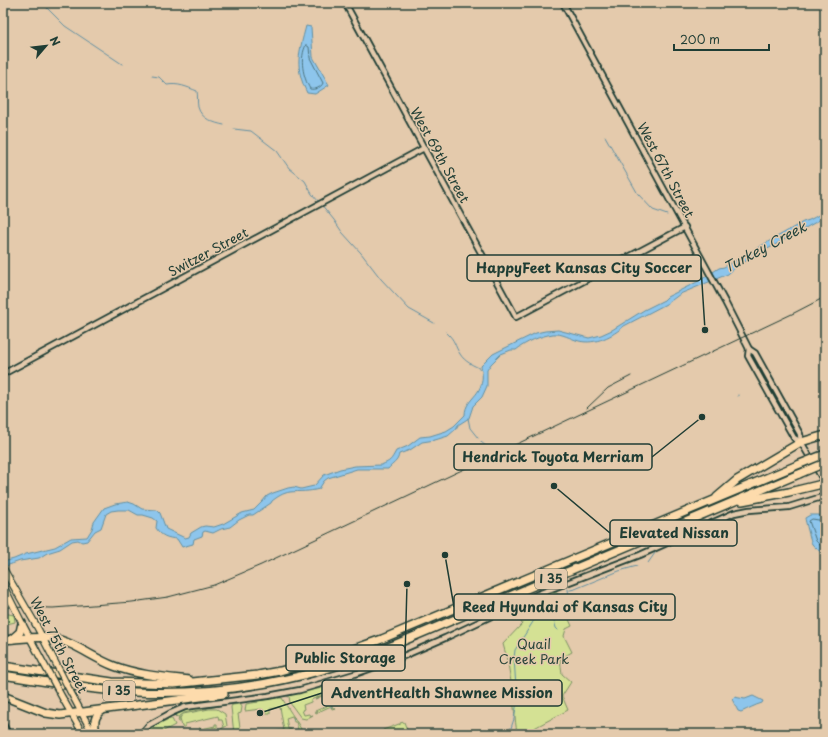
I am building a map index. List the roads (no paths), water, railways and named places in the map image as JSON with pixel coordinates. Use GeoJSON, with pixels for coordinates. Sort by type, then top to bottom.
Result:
{"type":"FeatureCollection","features":[{"type":"Feature","properties":{"kind":"highway"},"geometry":{"type":"LineString","coordinates":[[710,503],[738,480],[800,442],[825,435]]}},
{"type":"Feature","properties":{"kind":"highway","name":"I 35"},"geometry":{"type":"LineString","coordinates":[[3,666],[92,680],[135,684],[204,682],[280,671],[359,648],[825,454]]}},
{"type":"Feature","properties":{"kind":"highway","name":"I 35"},"geometry":{"type":"LineString","coordinates":[[3,675],[82,687],[134,692],[177,693],[236,688],[278,682],[357,660],[825,463]]}},
{"type":"Feature","properties":{"kind":"highway"},"geometry":{"type":"LineString","coordinates":[[728,504],[818,486],[825,483]]}},
{"type":"Feature","properties":{"kind":"highway"},"geometry":{"type":"LineString","coordinates":[[12,639],[20,632],[22,623]]}},
{"type":"Feature","properties":{"kind":"highway"},"geometry":{"type":"LineString","coordinates":[[3,640],[30,638],[53,639],[67,643],[112,665],[130,671],[148,676],[204,682]]}},
{"type":"Feature","properties":{"kind":"highway"},"geometry":{"type":"LineString","coordinates":[[3,696],[53,715],[82,713],[233,692],[236,688]]}},
{"type":"Feature","properties":{"kind":"highway"},"geometry":{"type":"LineString","coordinates":[[95,734],[94,720],[98,713],[103,710]]}},
{"type":"Feature","properties":{"kind":"main road","name":"West 75th Street"},"geometry":{"type":"LineString","coordinates":[[3,568],[36,625],[74,699],[95,734]]}},
{"type":"Feature","properties":{"kind":"main road","name":"West 75th Street"},"geometry":{"type":"LineString","coordinates":[[3,586],[83,734]]}},
{"type":"Feature","properties":{"kind":"street","name":"West 69th Street"},"geometry":{"type":"LineString","coordinates":[[345,3],[516,317],[685,227]]}},
{"type":"Feature","properties":{"kind":"street","name":"West 67th Street"},"geometry":{"type":"LineString","coordinates":[[563,3],[709,271],[749,349],[748,356],[794,438],[800,442],[825,483]]}},
{"type":"Feature","properties":{"kind":"street","name":"Switzer Street"},"geometry":{"type":"LineString","coordinates":[[3,374],[424,148]]}},
{"type":"Feature","properties":{"kind":"street","name":"West 67th Street"},"geometry":{"type":"LineString","coordinates":[[749,349],[755,352],[800,434],[800,442]]}},
{"type":"Feature","properties":{"kind":"street"},"geometry":{"type":"LineString","coordinates":[[778,410],[784,406]]}},
{"type":"Feature","properties":{"kind":"street"},"geometry":{"type":"LineString","coordinates":[[141,734],[149,725],[166,715],[189,706],[268,696],[318,686],[358,673],[423,648],[538,594],[640,555],[734,513],[749,510],[789,507],[825,496]]}},
{"type":"Feature","properties":{"kind":"street"},"geometry":{"type":"LineString","coordinates":[[3,724],[8,734]]}},
{"type":"Feature","properties":{"kind":"water"},"geometry":{"type":"Polygon","coordinates":[[[306,26],[311,27],[313,57],[329,85],[315,94],[307,93],[300,75],[299,60],[301,44],[306,26]]]}},
{"type":"Feature","properties":{"kind":"water","name":"Turkey Creek"},"geometry":{"type":"Polygon","coordinates":[[[825,212],[825,217],[737,266],[728,274],[680,294],[668,303],[603,339],[585,342],[560,334],[553,334],[524,344],[516,350],[511,350],[501,354],[487,370],[487,386],[482,397],[473,406],[469,418],[458,425],[456,429],[448,436],[422,442],[410,450],[399,454],[396,461],[388,469],[357,469],[328,478],[319,489],[285,493],[253,515],[249,515],[230,527],[213,533],[205,531],[203,532],[202,536],[194,539],[193,544],[182,547],[177,539],[167,537],[160,533],[156,528],[157,521],[153,518],[138,515],[129,510],[111,511],[106,514],[101,528],[95,531],[87,541],[72,541],[60,549],[47,553],[39,558],[20,561],[3,567],[3,562],[26,554],[55,547],[71,538],[87,537],[94,522],[104,508],[115,504],[128,502],[142,509],[157,510],[160,513],[166,529],[185,538],[189,537],[191,533],[201,527],[214,527],[223,524],[242,513],[254,510],[267,496],[273,493],[288,488],[294,487],[301,489],[314,486],[324,475],[340,469],[355,466],[384,464],[390,460],[396,451],[408,446],[420,437],[430,436],[446,431],[454,426],[465,415],[468,404],[479,390],[481,384],[481,366],[493,354],[536,333],[545,331],[558,330],[589,338],[601,335],[667,297],[699,281],[719,268],[724,267],[803,222],[825,212]]]}},
{"type":"Feature","properties":{"kind":"water"},"geometry":{"type":"Polygon","coordinates":[[[810,515],[819,515],[825,518],[825,555],[812,544],[805,518],[810,515]]]}},
{"type":"Feature","properties":{"kind":"water"},"geometry":{"type":"Polygon","coordinates":[[[753,696],[763,701],[762,703],[741,712],[738,711],[732,699],[734,697],[745,699],[753,696]]]}},
{"type":"Feature","properties":{"kind":"waterway"},"geometry":{"type":"LineString","coordinates":[[42,3],[65,26],[122,64]]}},
{"type":"Feature","properties":{"kind":"waterway"},"geometry":{"type":"LineString","coordinates":[[152,76],[159,77],[167,85],[179,85],[197,91],[198,107],[202,115],[212,122],[224,125]]}},
{"type":"Feature","properties":{"kind":"waterway"},"geometry":{"type":"LineString","coordinates":[[234,129],[251,131],[277,151],[289,168],[305,181],[312,194],[319,202]]}},
{"type":"Feature","properties":{"kind":"waterway"},"geometry":{"type":"LineString","coordinates":[[605,136],[638,194],[653,210],[667,215]]}},
{"type":"Feature","properties":{"kind":"waterway"},"geometry":{"type":"LineString","coordinates":[[321,204],[381,279],[409,309],[434,323]]}},
{"type":"Feature","properties":{"kind":"waterway"},"geometry":{"type":"LineString","coordinates":[[446,332],[462,357],[469,363],[481,369]]}},
{"type":"Feature","properties":{"kind":"waterway"},"geometry":{"type":"LineString","coordinates":[[468,418],[470,428],[478,438]]}},
{"type":"Feature","properties":{"kind":"waterway"},"geometry":{"type":"LineString","coordinates":[[481,442],[492,451]]}},
{"type":"Feature","properties":{"kind":"waterway"},"geometry":{"type":"LineString","coordinates":[[497,460],[497,465]]}},
{"type":"Feature","properties":{"kind":"waterway"},"geometry":{"type":"LineString","coordinates":[[648,563],[655,553]]}},
{"type":"Feature","properties":{"kind":"waterway"},"geometry":{"type":"LineString","coordinates":[[570,590],[619,571],[637,566]]}},
{"type":"Feature","properties":{"kind":"waterway"},"geometry":{"type":"LineString","coordinates":[[509,734],[514,719],[517,702],[514,658],[515,650],[538,614],[565,603],[569,597],[568,589]]}},
{"type":"Feature","properties":{"kind":"waterway"},"geometry":{"type":"LineString","coordinates":[[551,609],[556,628],[558,630]]}},
{"type":"Feature","properties":{"kind":"waterway"},"geometry":{"type":"LineString","coordinates":[[515,688],[520,692],[535,698],[558,702]]}},
{"type":"Feature","properties":{"kind":"railway"},"geometry":{"type":"LineString","coordinates":[[3,607],[53,608],[132,602],[168,597],[214,585],[261,565],[825,297]]}},
{"type":"Feature","properties":{"kind":"railway"},"geometry":{"type":"LineString","coordinates":[[587,408],[608,388],[631,376]]}},
{"type":"Feature","properties":{"kind":"place","name":"HappyFeet Kansas City Soccer"},"geometry":{"type":"Point","coordinates":[705,330]}},
{"type":"Feature","properties":{"kind":"place","name":"Hendrick Toyota Merriam"},"geometry":{"type":"Point","coordinates":[702,417]}},
{"type":"Feature","properties":{"kind":"place","name":"Elevated Nissan"},"geometry":{"type":"Point","coordinates":[554,486]}},
{"type":"Feature","properties":{"kind":"place","name":"Reed Hyundai of Kansas City"},"geometry":{"type":"Point","coordinates":[445,555]}},
{"type":"Feature","properties":{"kind":"place","name":"Public Storage"},"geometry":{"type":"Point","coordinates":[407,584]}},
{"type":"Feature","properties":{"kind":"place","name":"AdventHealth Shawnee Mission"},"geometry":{"type":"Point","coordinates":[260,713]}},
{"type":"Feature","properties":{"kind":"park label","name":"Quail Creek Park"},"geometry":{"type":"Point","coordinates":[534,652]}}]}
